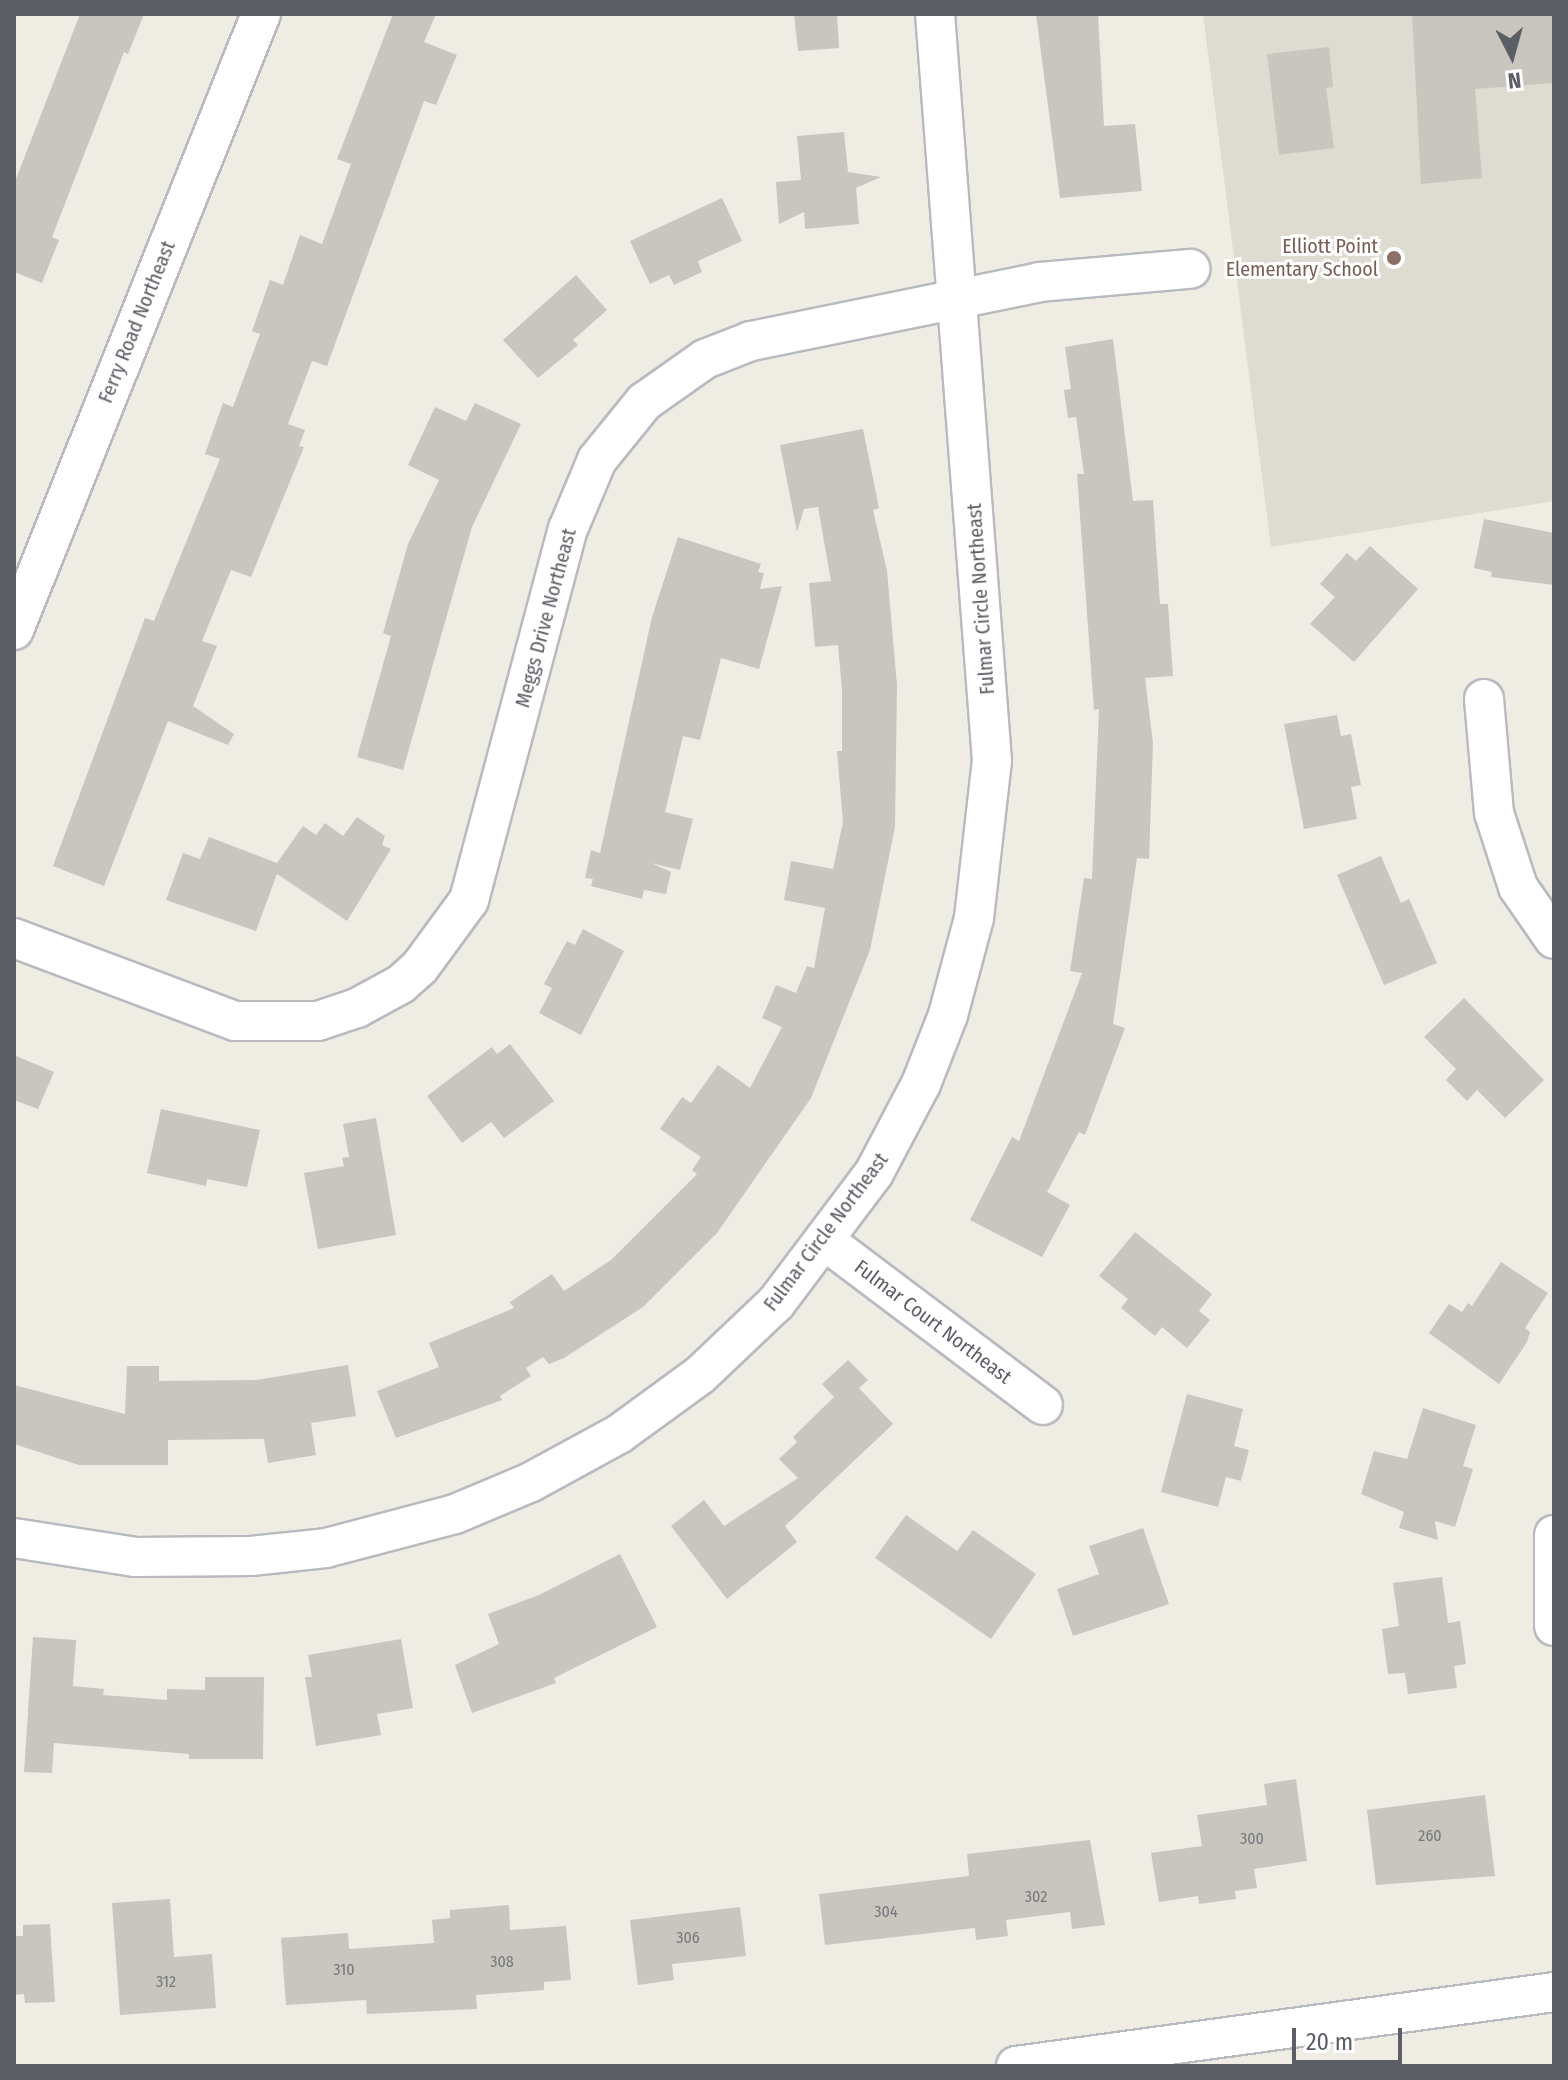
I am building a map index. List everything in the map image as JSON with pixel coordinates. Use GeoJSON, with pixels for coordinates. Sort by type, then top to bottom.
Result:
{"type":"FeatureCollection","features":[{"type":"Feature","properties":{"kind":"street","name":"Ferry Road Northeast"},"geometry":{"type":"LineString","coordinates":[[14,630],[261,14]]}},
{"type":"Feature","properties":{"kind":"street","name":"Fulmar Circle Northeast"},"geometry":{"type":"LineString","coordinates":[[14,1538],[135,1557],[238,1557],[326,1548],[455,1514],[531,1482],[654,1411],[700,1375],[776,1303],[874,1173],[921,1084],[948,1015],[985,852],[992,761],[935,14]]}},
{"type":"Feature","properties":{"kind":"street","name":"Meggs Drive Northeast"},"geometry":{"type":"LineString","coordinates":[[14,938],[235,1021],[318,1021],[357,1008],[401,984],[420,967],[469,900],[568,529],[597,460],[616,433],[676,376],[751,341],[1040,282],[1190,269]]}},
{"type":"Feature","properties":{"kind":"street"},"geometry":{"type":"LineString","coordinates":[[1484,699],[1494,813],[1518,887],[1554,939]]}},
{"type":"Feature","properties":{"kind":"street","name":"Fulmar Court Northeast"},"geometry":{"type":"LineString","coordinates":[[824,1240],[1043,1405]]}},
{"type":"Feature","properties":{"kind":"street"},"geometry":{"type":"LineString","coordinates":[[1554,1535],[1554,1626]]}},
{"type":"Feature","properties":{"kind":"street"},"geometry":{"type":"LineString","coordinates":[[1016,2066],[1554,1992]]}},
{"type":"Feature","properties":{"kind":"shaded area","name":"Elliott Point Elementary School"},"geometry":{"type":"Polygon","coordinates":[[[1203,14],[1554,14],[1554,501],[1271,547],[1203,14]]]}},
{"type":"Feature","properties":{"kind":"building"},"geometry":{"type":"Polygon","coordinates":[[[80,14],[144,14],[128,54],[124,52],[52,237],[59,240],[42,283],[14,272],[14,184],[80,14]]]}},
{"type":"Feature","properties":{"kind":"building"},"geometry":{"type":"Polygon","coordinates":[[[393,14],[436,14],[424,42],[457,55],[436,105],[424,101],[327,366],[312,361],[288,424],[305,430],[299,446],[304,447],[251,577],[231,570],[202,641],[217,646],[193,706],[234,734],[228,745],[168,721],[104,886],[53,866],[145,618],[154,621],[220,459],[205,454],[223,403],[233,407],[260,334],[252,331],[270,280],[283,285],[300,235],[322,244],[351,164],[337,159],[393,14]]]}},
{"type":"Feature","properties":{"kind":"building"},"geometry":{"type":"Polygon","coordinates":[[[794,14],[837,14],[839,48],[798,51],[794,14]]]}},
{"type":"Feature","properties":{"kind":"building"},"geometry":{"type":"Polygon","coordinates":[[[1036,14],[1098,14],[1104,126],[1135,124],[1142,191],[1060,198],[1036,14]]]}},
{"type":"Feature","properties":{"kind":"building"},"geometry":{"type":"Polygon","coordinates":[[[1412,14],[1554,14],[1554,83],[1475,89],[1482,178],[1421,184],[1412,14]]]}},
{"type":"Feature","properties":{"kind":"building"},"geometry":{"type":"Polygon","coordinates":[[[1329,47],[1333,87],[1326,88],[1334,148],[1279,155],[1267,54],[1329,47]]]}},
{"type":"Feature","properties":{"kind":"building"},"geometry":{"type":"Polygon","coordinates":[[[844,132],[848,172],[881,177],[856,188],[859,224],[805,229],[804,212],[779,224],[776,182],[801,180],[797,136],[844,132]]]}},
{"type":"Feature","properties":{"kind":"building"},"geometry":{"type":"Polygon","coordinates":[[[722,198],[742,241],[698,261],[702,272],[674,285],[669,275],[650,284],[630,241],[722,198]]]}},
{"type":"Feature","properties":{"kind":"building"},"geometry":{"type":"Polygon","coordinates":[[[576,275],[607,310],[573,340],[578,345],[538,378],[503,340],[576,275]]]}},
{"type":"Feature","properties":{"kind":"building"},"geometry":{"type":"Polygon","coordinates":[[[1113,339],[1133,501],[1153,500],[1160,604],[1168,604],[1173,676],[1145,678],[1153,743],[1149,859],[1137,858],[1113,1024],[1125,1028],[1085,1135],[1079,1132],[1047,1192],[1070,1205],[1042,1257],[970,1220],[1012,1137],[1019,1141],[1082,973],[1070,971],[1084,878],[1092,879],[1099,709],[1094,710],[1077,474],[1084,474],[1076,417],[1068,418],[1064,390],[1071,389],[1065,347],[1113,339]]]}},
{"type":"Feature","properties":{"kind":"building"},"geometry":{"type":"Polygon","coordinates":[[[475,403],[521,424],[472,527],[403,770],[357,757],[391,636],[383,633],[408,544],[439,480],[408,465],[435,407],[466,421],[475,403]]]}},
{"type":"Feature","properties":{"kind":"building"},"geometry":{"type":"Polygon","coordinates":[[[863,429],[879,508],[873,510],[887,571],[897,685],[895,827],[870,950],[811,1098],[717,1233],[643,1307],[564,1358],[549,1364],[543,1357],[526,1368],[531,1376],[500,1396],[502,1400],[396,1438],[377,1391],[439,1367],[429,1343],[514,1308],[510,1302],[552,1274],[564,1291],[611,1260],[697,1174],[692,1170],[701,1157],[660,1129],[682,1097],[691,1103],[718,1065],[750,1088],[782,1027],[762,1018],[776,985],[796,993],[807,966],[814,968],[825,908],[784,900],[791,861],[833,869],[843,822],[837,751],[842,751],[842,690],[838,645],[815,647],[809,583],[831,581],[818,507],[804,509],[797,532],[780,445],[863,429]]]}},
{"type":"Feature","properties":{"kind":"building"},"geometry":{"type":"Polygon","coordinates":[[[1484,519],[1554,533],[1554,585],[1491,577],[1492,572],[1474,568],[1484,519]]]}},
{"type":"Feature","properties":{"kind":"building"},"geometry":{"type":"Polygon","coordinates":[[[678,537],[761,564],[758,572],[764,573],[760,589],[782,586],[759,669],[721,658],[700,740],[683,736],[665,812],[693,819],[680,870],[651,863],[671,872],[666,894],[644,890],[642,899],[591,886],[593,879],[585,878],[591,850],[600,853],[652,617],[678,537]]]}},
{"type":"Feature","properties":{"kind":"building"},"geometry":{"type":"Polygon","coordinates":[[[1370,546],[1418,589],[1354,662],[1310,624],[1335,597],[1320,584],[1347,553],[1356,561],[1370,546]]]}},
{"type":"Feature","properties":{"kind":"building"},"geometry":{"type":"Polygon","coordinates":[[[1337,715],[1341,736],[1351,734],[1361,785],[1351,787],[1357,819],[1304,829],[1284,724],[1337,715]]]}},
{"type":"Feature","properties":{"kind":"building"},"geometry":{"type":"Polygon","coordinates":[[[357,817],[385,836],[382,845],[391,849],[347,921],[277,874],[256,931],[166,900],[183,853],[200,859],[209,837],[277,863],[303,826],[316,835],[325,823],[343,836],[357,817]]]}},
{"type":"Feature","properties":{"kind":"building"},"geometry":{"type":"Polygon","coordinates":[[[1381,856],[1401,903],[1409,899],[1437,963],[1384,985],[1337,875],[1381,856]]]}},
{"type":"Feature","properties":{"kind":"building"},"geometry":{"type":"Polygon","coordinates":[[[583,929],[624,951],[581,1035],[539,1013],[552,988],[544,984],[567,941],[575,945],[583,929]]]}},
{"type":"Feature","properties":{"kind":"building"},"geometry":{"type":"Polygon","coordinates":[[[1464,998],[1544,1080],[1505,1118],[1477,1090],[1467,1101],[1446,1080],[1456,1069],[1424,1037],[1464,998]]]}},
{"type":"Feature","properties":{"kind":"building"},"geometry":{"type":"Polygon","coordinates":[[[510,1044],[554,1101],[504,1138],[491,1122],[462,1143],[427,1096],[492,1047],[497,1054],[510,1044]]]}},
{"type":"Feature","properties":{"kind":"building"},"geometry":{"type":"Polygon","coordinates":[[[14,1055],[54,1072],[38,1109],[14,1100],[14,1055]]]}},
{"type":"Feature","properties":{"kind":"building"},"geometry":{"type":"Polygon","coordinates":[[[161,1109],[260,1130],[247,1187],[207,1179],[206,1186],[147,1173],[161,1109]]]}},
{"type":"Feature","properties":{"kind":"building"},"geometry":{"type":"Polygon","coordinates":[[[376,1118],[396,1235],[318,1249],[304,1173],[344,1166],[342,1158],[349,1157],[343,1124],[376,1118]]]}},
{"type":"Feature","properties":{"kind":"building"},"geometry":{"type":"Polygon","coordinates":[[[1135,1232],[1212,1294],[1199,1311],[1210,1320],[1187,1348],[1162,1327],[1155,1336],[1121,1308],[1128,1299],[1099,1276],[1135,1232]]]}},
{"type":"Feature","properties":{"kind":"building"},"geometry":{"type":"Polygon","coordinates":[[[1501,1262],[1548,1293],[1525,1328],[1530,1332],[1527,1342],[1499,1384],[1429,1333],[1449,1304],[1462,1312],[1468,1303],[1472,1306],[1501,1262]]]}},
{"type":"Feature","properties":{"kind":"building"},"geometry":{"type":"Polygon","coordinates":[[[848,1360],[868,1380],[859,1388],[893,1424],[785,1526],[797,1542],[727,1599],[671,1526],[704,1500],[724,1526],[798,1478],[779,1459],[797,1442],[793,1437],[834,1397],[822,1384],[848,1360]]]}},
{"type":"Feature","properties":{"kind":"building"},"geometry":{"type":"Polygon","coordinates":[[[348,1365],[356,1416],[311,1423],[316,1455],[268,1463],[264,1439],[168,1440],[168,1465],[79,1465],[14,1444],[14,1385],[125,1414],[127,1366],[159,1366],[159,1381],[256,1380],[348,1365]]]}},
{"type":"Feature","properties":{"kind":"building"},"geometry":{"type":"Polygon","coordinates":[[[1187,1394],[1243,1409],[1234,1446],[1249,1450],[1241,1481],[1226,1477],[1218,1507],[1161,1492],[1187,1394]]]}},
{"type":"Feature","properties":{"kind":"building"},"geometry":{"type":"Polygon","coordinates":[[[1423,1408],[1476,1425],[1463,1466],[1473,1469],[1455,1527],[1435,1521],[1438,1540],[1399,1528],[1404,1512],[1361,1494],[1374,1451],[1407,1459],[1423,1408]]]}},
{"type":"Feature","properties":{"kind":"building"},"geometry":{"type":"Polygon","coordinates":[[[906,1515],[957,1551],[973,1530],[1036,1574],[991,1639],[875,1558],[906,1515]]]}},
{"type":"Feature","properties":{"kind":"building"},"geometry":{"type":"Polygon","coordinates":[[[1143,1528],[1169,1604],[1073,1636],[1057,1589],[1099,1574],[1089,1546],[1143,1528]]]}},
{"type":"Feature","properties":{"kind":"building"},"geometry":{"type":"Polygon","coordinates":[[[620,1554],[657,1627],[554,1678],[556,1683],[472,1713],[455,1665],[499,1644],[488,1614],[539,1595],[620,1554]]]}},
{"type":"Feature","properties":{"kind":"building"},"geometry":{"type":"Polygon","coordinates":[[[1442,1577],[1448,1623],[1460,1621],[1466,1664],[1454,1666],[1457,1688],[1408,1694],[1405,1673],[1388,1674],[1382,1629],[1399,1626],[1393,1583],[1442,1577]]]}},
{"type":"Feature","properties":{"kind":"building"},"geometry":{"type":"Polygon","coordinates":[[[33,1637],[76,1640],[73,1686],[104,1689],[103,1695],[167,1700],[167,1689],[205,1690],[205,1677],[264,1677],[263,1759],[189,1759],[189,1754],[54,1743],[52,1773],[24,1772],[33,1637]]]}},
{"type":"Feature","properties":{"kind":"building"},"geometry":{"type":"Polygon","coordinates":[[[401,1639],[413,1708],[377,1714],[381,1735],[316,1746],[305,1677],[312,1677],[308,1655],[401,1639]]]}},
{"type":"Feature","properties":{"kind":"building"},"geometry":{"type":"Polygon","coordinates":[[[1296,1779],[1307,1861],[1254,1869],[1257,1888],[1235,1891],[1236,1899],[1199,1904],[1198,1896],[1159,1902],[1151,1853],[1202,1846],[1197,1815],[1267,1805],[1264,1784],[1296,1779]]]}},
{"type":"Feature","properties":{"kind":"building"},"geometry":{"type":"Polygon","coordinates":[[[1485,1795],[1495,1876],[1376,1885],[1367,1810],[1485,1795]]]}},
{"type":"Feature","properties":{"kind":"building"},"geometry":{"type":"Polygon","coordinates":[[[1090,1840],[1105,1925],[1072,1929],[1070,1912],[1006,1920],[1008,1936],[976,1940],[975,1928],[825,1945],[819,1894],[969,1876],[967,1854],[1090,1840]]]}},
{"type":"Feature","properties":{"kind":"building"},"geometry":{"type":"Polygon","coordinates":[[[170,1899],[174,1957],[212,1954],[216,2008],[120,2015],[112,1903],[170,1899]]]}},
{"type":"Feature","properties":{"kind":"building"},"geometry":{"type":"Polygon","coordinates":[[[509,1905],[510,1930],[566,1926],[571,1980],[544,1982],[544,1990],[476,1995],[477,2009],[367,2014],[366,2000],[286,2005],[281,1938],[348,1933],[349,1949],[434,1943],[432,1920],[450,1918],[450,1910],[509,1905]]]}},
{"type":"Feature","properties":{"kind":"building"},"geometry":{"type":"Polygon","coordinates":[[[740,1907],[746,1956],[672,1964],[674,1980],[638,1985],[630,1920],[740,1907]]]}},
{"type":"Feature","properties":{"kind":"building"},"geometry":{"type":"Polygon","coordinates":[[[50,1924],[55,2002],[25,2003],[24,1994],[14,1995],[14,1936],[23,1936],[23,1925],[50,1924]]]}},
{"type":"Feature","properties":{"kind":"place","name":"Elliott Point Elementary School"},"geometry":{"type":"Point","coordinates":[1394,258]}}]}
